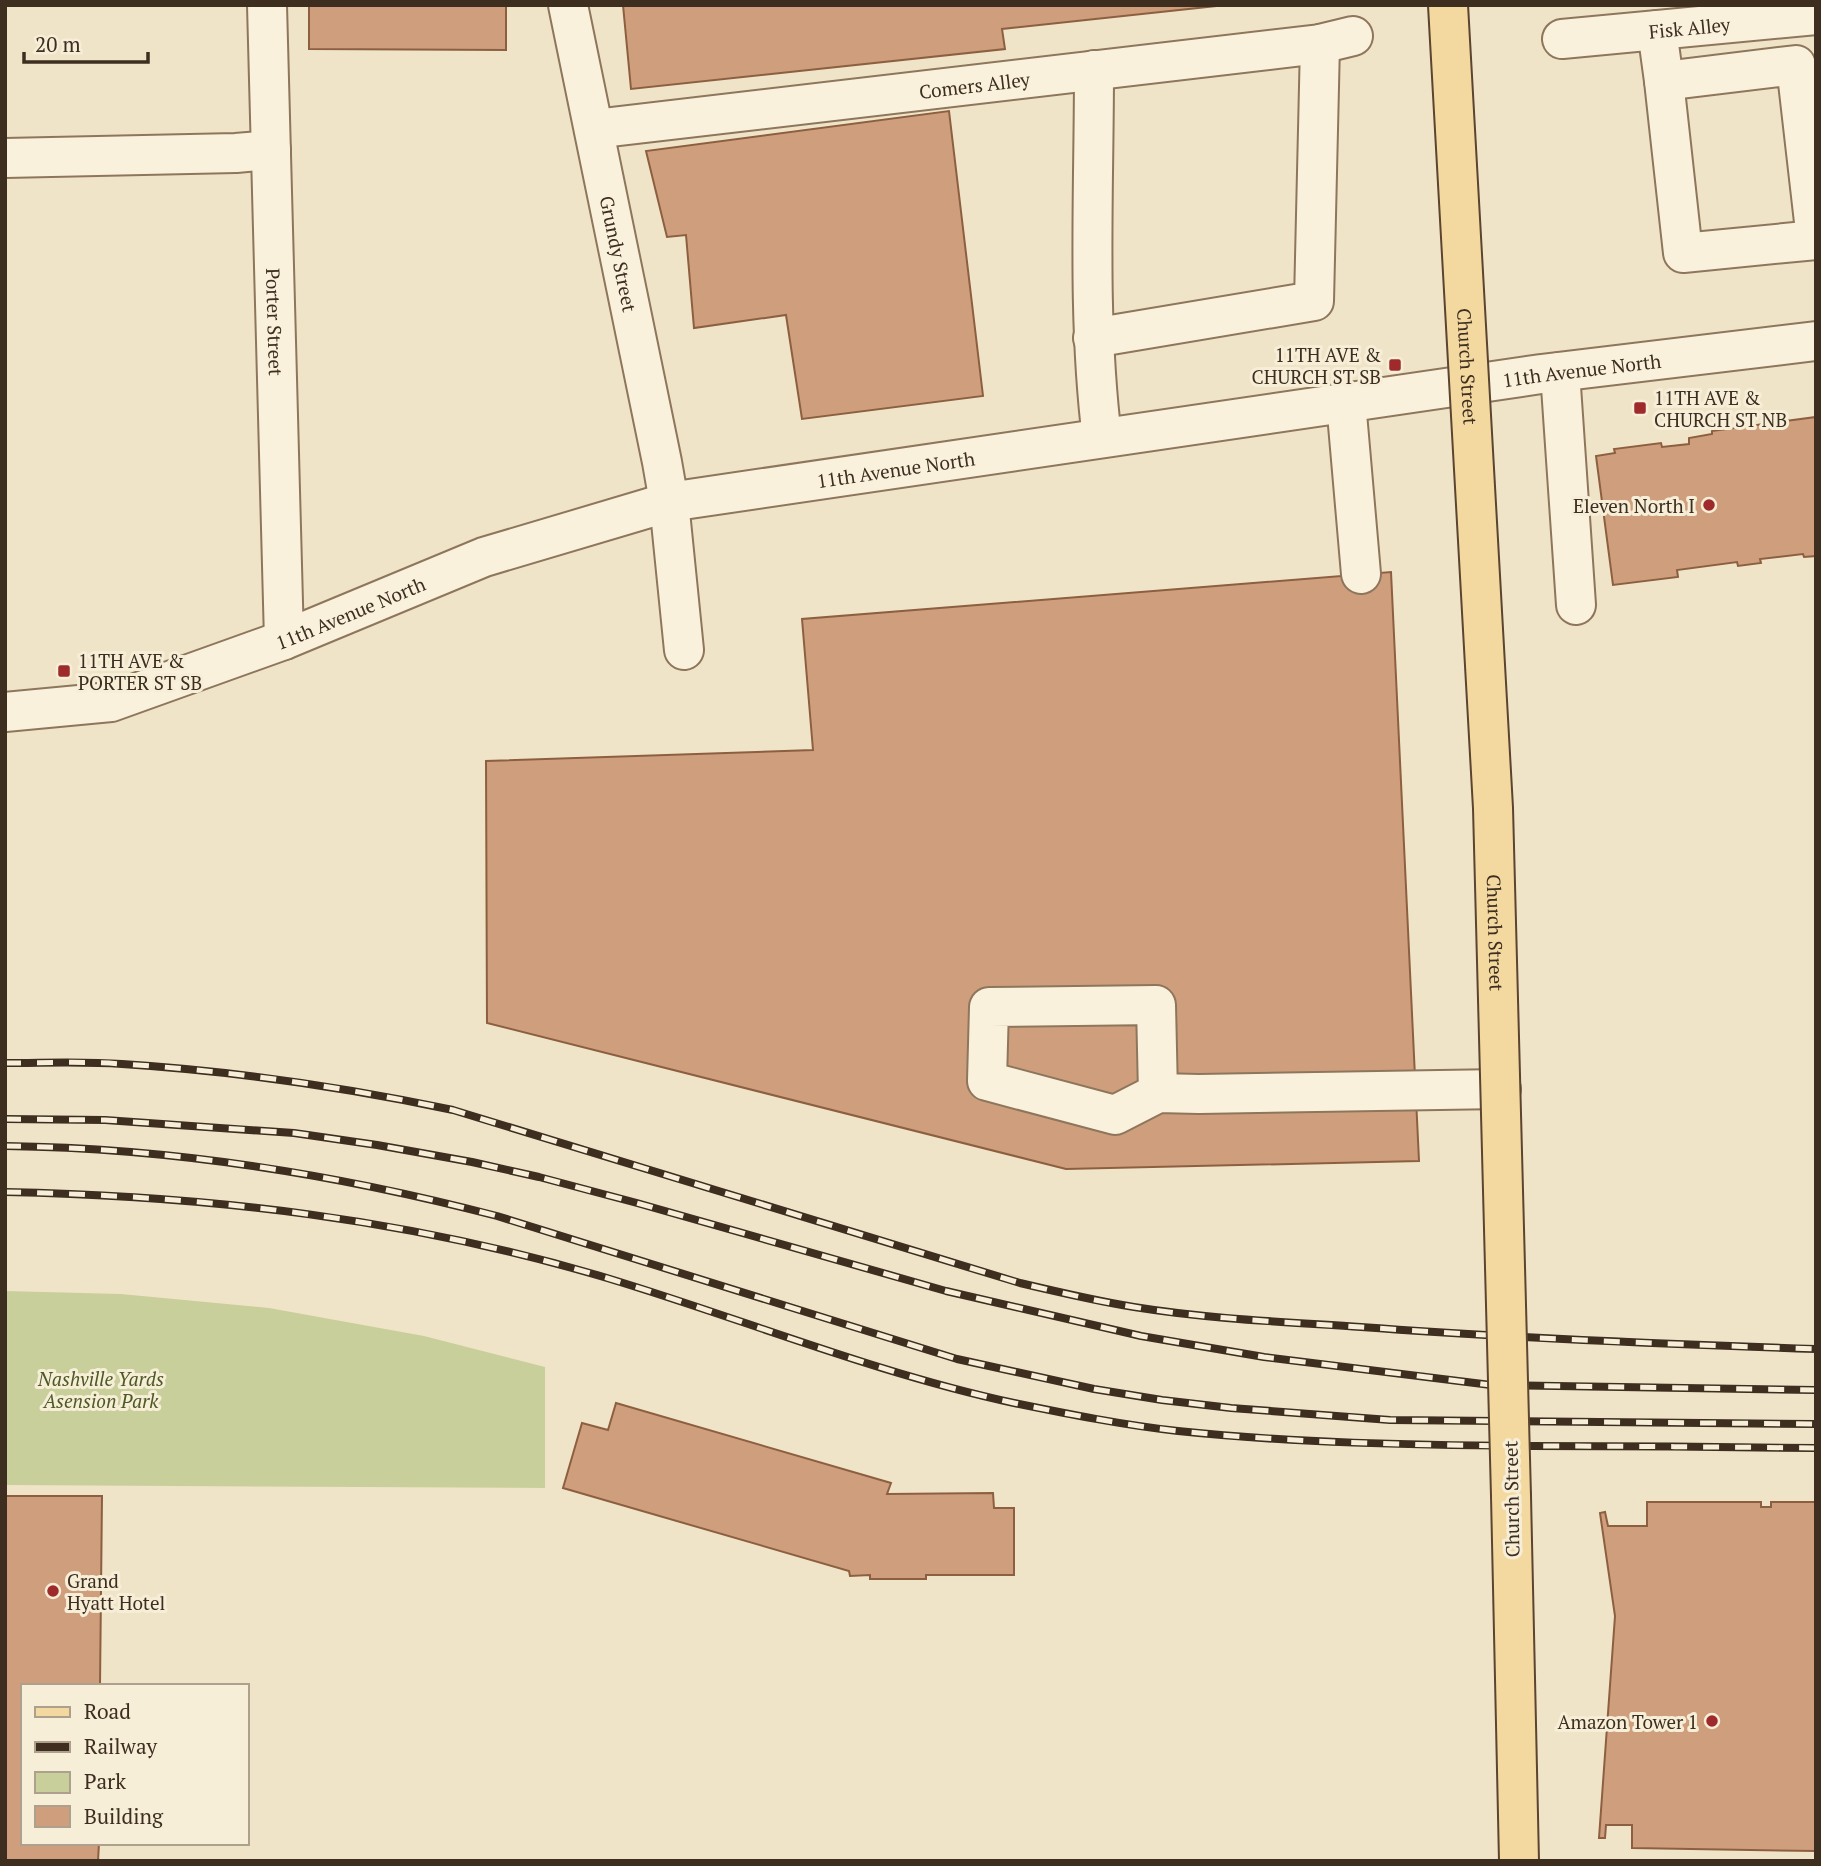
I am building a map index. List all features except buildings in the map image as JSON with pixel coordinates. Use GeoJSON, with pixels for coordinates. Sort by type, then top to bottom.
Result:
{"type":"FeatureCollection","features":[{"type":"Feature","properties":{"kind":"main road","name":"Church Street"},"geometry":{"type":"LineString","coordinates":[[1448,5],[1493,808],[1520,1861]]}},
{"type":"Feature","properties":{"kind":"street","name":"Porter Street"},"geometry":{"type":"LineString","coordinates":[[267,5],[284,640]]}},
{"type":"Feature","properties":{"kind":"street","name":"Grundy Street"},"geometry":{"type":"LineString","coordinates":[[568,5],[669,502],[684,649]]}},
{"type":"Feature","properties":{"kind":"street","name":"Church Street"},"geometry":{"type":"LineString","coordinates":[[1458,5],[1480,382]]}},
{"type":"Feature","properties":{"kind":"street","name":"Fisk Alley"},"geometry":{"type":"LineString","coordinates":[[1562,39],[1816,15]]}},
{"type":"Feature","properties":{"kind":"street"},"geometry":{"type":"LineString","coordinates":[[1657,30],[1683,253],[1816,240],[1796,65],[1664,81]]}},
{"type":"Feature","properties":{"kind":"street","name":"Comers Alley"},"geometry":{"type":"LineString","coordinates":[[594,130],[1337,40],[1314,301],[1093,338]]}},
{"type":"Feature","properties":{"kind":"street"},"geometry":{"type":"LineString","coordinates":[[1094,70],[1093,338],[1102,438]]}},
{"type":"Feature","properties":{"kind":"street"},"geometry":{"type":"LineString","coordinates":[[5,158],[271,150]]}},
{"type":"Feature","properties":{"kind":"street","name":"11th Avenue North"},"geometry":{"type":"LineString","coordinates":[[5,712],[111,702],[284,640],[484,557],[669,502],[1480,382],[1816,341]]}},
{"type":"Feature","properties":{"kind":"street"},"geometry":{"type":"LineString","coordinates":[[1560,372],[1576,605]]}},
{"type":"Feature","properties":{"kind":"street"},"geometry":{"type":"LineString","coordinates":[[1346,402],[1361,574]]}},
{"type":"Feature","properties":{"kind":"street"},"geometry":{"type":"LineString","coordinates":[[1158,1093],[1156,1005],[989,1007],[987,1081],[1115,1115],[1158,1093],[1501,1089]]}},
{"type":"Feature","properties":{"kind":"green space","name":"Nashville Yards Asension Park"},"geometry":{"type":"Polygon","coordinates":[[[5,1291],[121,1294],[269,1308],[424,1336],[545,1367],[545,1488],[5,1485],[5,1291]]]}},
{"type":"Feature","properties":{"kind":"railway"},"geometry":{"type":"LineString","coordinates":[[5,1063],[107,1063],[206,1071],[330,1087],[453,1110],[1020,1283],[1134,1307],[1219,1317],[1418,1331],[1816,1349]]}},
{"type":"Feature","properties":{"kind":"railway"},"geometry":{"type":"LineString","coordinates":[[5,1119],[105,1120],[294,1133],[472,1162],[637,1203],[946,1291],[1141,1336],[1264,1357],[1491,1385],[1816,1390]]}},
{"type":"Feature","properties":{"kind":"railway"},"geometry":{"type":"LineString","coordinates":[[5,1146],[192,1158],[315,1176],[436,1201],[497,1216],[957,1359],[1094,1389],[1162,1400],[1390,1420],[1816,1424]]}},
{"type":"Feature","properties":{"kind":"railway"},"geometry":{"type":"LineString","coordinates":[[5,1192],[82,1194],[234,1205],[309,1214],[459,1240],[607,1278],[860,1361],[962,1391],[1137,1426],[1222,1435],[1353,1443],[1816,1448]]}},
{"type":"Feature","properties":{"kind":"place","name":"11TH AVE & CHURCH ST SB"},"geometry":{"type":"Point","coordinates":[1395,365]}},
{"type":"Feature","properties":{"kind":"place","name":"11TH AVE & CHURCH ST NB"},"geometry":{"type":"Point","coordinates":[1640,408]}},
{"type":"Feature","properties":{"kind":"place","name":"Eleven North I"},"geometry":{"type":"Point","coordinates":[1709,505]}},
{"type":"Feature","properties":{"kind":"place","name":"11TH AVE & PORTER ST SB"},"geometry":{"type":"Point","coordinates":[64,671]}},
{"type":"Feature","properties":{"kind":"place","name":"Grand Hyatt Hotel"},"geometry":{"type":"Point","coordinates":[53,1591]}},
{"type":"Feature","properties":{"kind":"place","name":"Amazon Tower 1"},"geometry":{"type":"Point","coordinates":[1712,1721]}}]}
